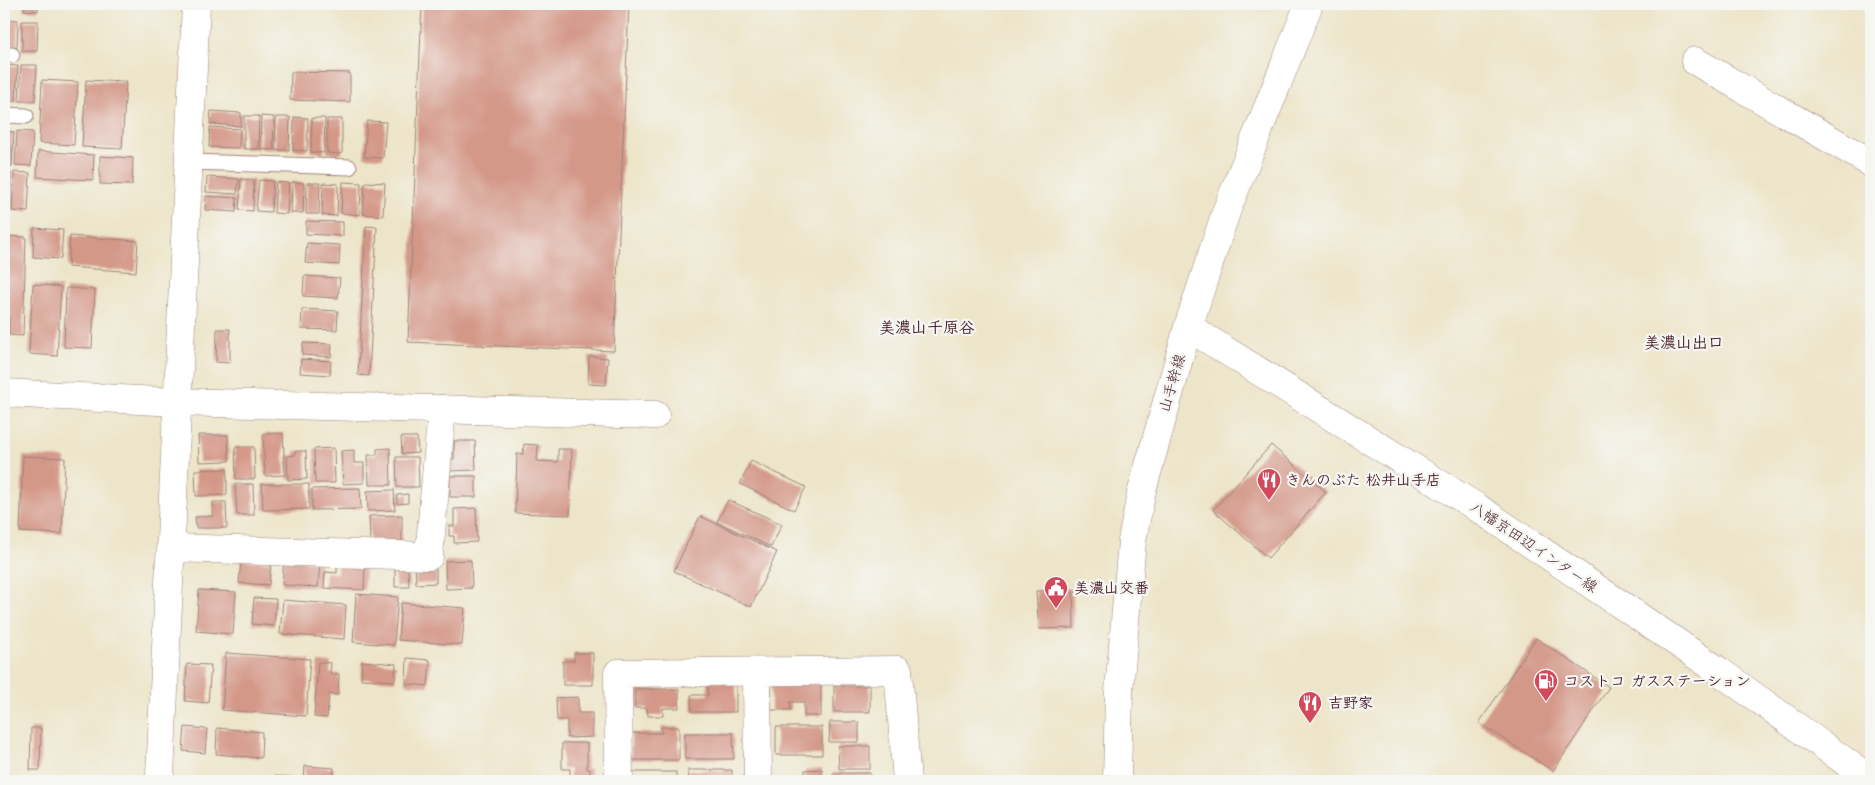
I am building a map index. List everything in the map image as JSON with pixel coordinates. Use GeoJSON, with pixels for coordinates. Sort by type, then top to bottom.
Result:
{"type":"FeatureCollection","features":[{"type":"Feature","properties":{"kind":"street"},"geometry":{"type":"LineString","coordinates":[[160,776],[196,4]]}},
{"type":"Feature","properties":{"kind":"street","name":"山手幹線"},"geometry":{"type":"LineString","coordinates":[[1117,781],[1119,691],[1132,542],[1141,494],[1188,327],[1226,212],[1308,4]]}},
{"type":"Feature","properties":{"kind":"street"},"geometry":{"type":"LineString","coordinates":[[1695,61],[1871,163]]}},
{"type":"Feature","properties":{"kind":"street","name":"八幡京田辺インター線"},"geometry":{"type":"LineString","coordinates":[[1188,327],[1478,508],[1719,671],[1871,780]]}},
{"type":"Feature","properties":{"kind":"street"},"geometry":{"type":"LineString","coordinates":[[4,393],[177,402],[655,415]]}},
{"type":"Feature","properties":{"kind":"street"},"geometry":{"type":"LineString","coordinates":[[171,548],[429,556],[442,409]]}},
{"type":"Feature","properties":{"kind":"street"},"geometry":{"type":"LineString","coordinates":[[619,781],[618,674],[898,670],[907,781]]}},
{"type":"Feature","properties":{"kind":"street"},"geometry":{"type":"LineString","coordinates":[[757,672],[758,781]]}},
{"type":"Feature","properties":{"kind":"lane"},"geometry":{"type":"LineString","coordinates":[[4,115],[26,116]]}},
{"type":"Feature","properties":{"kind":"lane"},"geometry":{"type":"LineString","coordinates":[[188,162],[349,167]]}},
{"type":"Feature","properties":{"kind":"building"},"geometry":{"type":"Polygon","coordinates":[[[24,4],[38,4],[38,11],[24,10],[24,4]]]}},
{"type":"Feature","properties":{"kind":"building"},"geometry":{"type":"Polygon","coordinates":[[[422,4],[629,4],[614,351],[408,342],[422,4]]]}},
{"type":"Feature","properties":{"kind":"building"},"geometry":{"type":"Polygon","coordinates":[[[4,19],[18,20],[17,48],[4,48],[4,19]]]}},
{"type":"Feature","properties":{"kind":"building"},"geometry":{"type":"Polygon","coordinates":[[[22,21],[38,21],[37,51],[22,51],[22,21]]]}},
{"type":"Feature","properties":{"kind":"building"},"geometry":{"type":"Polygon","coordinates":[[[4,65],[18,66],[16,101],[4,101],[4,65]]]}},
{"type":"Feature","properties":{"kind":"building"},"geometry":{"type":"Polygon","coordinates":[[[21,65],[37,65],[35,101],[19,101],[21,65]]]}},
{"type":"Feature","properties":{"kind":"building"},"geometry":{"type":"Polygon","coordinates":[[[291,72],[350,73],[350,102],[290,100],[291,72]]]}},
{"type":"Feature","properties":{"kind":"building"},"geometry":{"type":"Polygon","coordinates":[[[42,80],[78,82],[74,145],[39,143],[42,80]]]}},
{"type":"Feature","properties":{"kind":"building"},"geometry":{"type":"Polygon","coordinates":[[[86,80],[126,82],[122,149],[82,147],[86,80]]]}},
{"type":"Feature","properties":{"kind":"building"},"geometry":{"type":"Polygon","coordinates":[[[211,111],[241,113],[241,126],[210,124],[211,111]]]}},
{"type":"Feature","properties":{"kind":"building"},"geometry":{"type":"Polygon","coordinates":[[[244,116],[259,116],[258,149],[244,149],[244,116]]]}},
{"type":"Feature","properties":{"kind":"building"},"geometry":{"type":"Polygon","coordinates":[[[261,116],[274,117],[273,150],[260,149],[261,116]]]}},
{"type":"Feature","properties":{"kind":"building"},"geometry":{"type":"Polygon","coordinates":[[[276,117],[290,117],[289,150],[275,150],[276,117]]]}},
{"type":"Feature","properties":{"kind":"building"},"geometry":{"type":"Polygon","coordinates":[[[294,117],[308,118],[307,151],[293,150],[294,117]]]}},
{"type":"Feature","properties":{"kind":"building"},"geometry":{"type":"Polygon","coordinates":[[[312,118],[325,118],[324,153],[311,152],[312,118]]]}},
{"type":"Feature","properties":{"kind":"building"},"geometry":{"type":"Polygon","coordinates":[[[327,119],[342,119],[342,154],[327,153],[327,119]]]}},
{"type":"Feature","properties":{"kind":"building"},"geometry":{"type":"Polygon","coordinates":[[[367,121],[386,122],[383,158],[364,157],[367,121]]]}},
{"type":"Feature","properties":{"kind":"building"},"geometry":{"type":"Polygon","coordinates":[[[210,127],[240,129],[239,148],[209,147],[210,127]]]}},
{"type":"Feature","properties":{"kind":"building"},"geometry":{"type":"Polygon","coordinates":[[[4,131],[14,132],[12,166],[4,165],[4,131]]]}},
{"type":"Feature","properties":{"kind":"building"},"geometry":{"type":"Polygon","coordinates":[[[17,131],[33,132],[31,166],[15,165],[17,131]]]}},
{"type":"Feature","properties":{"kind":"building"},"geometry":{"type":"Polygon","coordinates":[[[38,151],[94,155],[93,180],[37,177],[38,151]]]}},
{"type":"Feature","properties":{"kind":"building"},"geometry":{"type":"Polygon","coordinates":[[[100,156],[133,158],[132,185],[100,184],[100,156]]]}},
{"type":"Feature","properties":{"kind":"building"},"geometry":{"type":"Polygon","coordinates":[[[14,172],[30,173],[28,212],[12,211],[14,172]]]}},
{"type":"Feature","properties":{"kind":"building"},"geometry":{"type":"Polygon","coordinates":[[[4,173],[11,173],[9,211],[4,210],[4,173]]]}},
{"type":"Feature","properties":{"kind":"building"},"geometry":{"type":"Polygon","coordinates":[[[207,177],[239,179],[237,194],[206,192],[207,177]]]}},
{"type":"Feature","properties":{"kind":"building"},"geometry":{"type":"Polygon","coordinates":[[[241,179],[254,180],[253,211],[239,210],[241,179]]]}},
{"type":"Feature","properties":{"kind":"building"},"geometry":{"type":"Polygon","coordinates":[[[259,180],[273,181],[271,212],[256,211],[259,180]]]}},
{"type":"Feature","properties":{"kind":"building"},"geometry":{"type":"Polygon","coordinates":[[[276,182],[289,183],[287,214],[274,213],[276,182]]]}},
{"type":"Feature","properties":{"kind":"building"},"geometry":{"type":"Polygon","coordinates":[[[292,182],[304,183],[303,213],[291,213],[292,182]]]}},
{"type":"Feature","properties":{"kind":"building"},"geometry":{"type":"Polygon","coordinates":[[[343,182],[361,183],[360,215],[341,213],[343,182]]]}},
{"type":"Feature","properties":{"kind":"building"},"geometry":{"type":"Polygon","coordinates":[[[365,182],[385,183],[383,216],[363,214],[365,182]]]}},
{"type":"Feature","properties":{"kind":"building"},"geometry":{"type":"Polygon","coordinates":[[[307,183],[320,183],[319,214],[306,214],[307,183]]]}},
{"type":"Feature","properties":{"kind":"building"},"geometry":{"type":"Polygon","coordinates":[[[323,183],[338,184],[337,216],[322,215],[323,183]]]}},
{"type":"Feature","properties":{"kind":"building"},"geometry":{"type":"Polygon","coordinates":[[[206,196],[237,198],[236,212],[205,210],[206,196]]]}},
{"type":"Feature","properties":{"kind":"building"},"geometry":{"type":"Polygon","coordinates":[[[306,221],[343,222],[343,236],[306,234],[306,221]]]}},
{"type":"Feature","properties":{"kind":"building"},"geometry":{"type":"Polygon","coordinates":[[[366,226],[377,227],[369,376],[358,375],[366,226]]]}},
{"type":"Feature","properties":{"kind":"building"},"geometry":{"type":"Polygon","coordinates":[[[34,228],[63,230],[61,259],[33,257],[34,228]]]}},
{"type":"Feature","properties":{"kind":"building"},"geometry":{"type":"Polygon","coordinates":[[[4,236],[26,237],[23,336],[9,335],[9,317],[4,316],[4,236]]]}},
{"type":"Feature","properties":{"kind":"building"},"geometry":{"type":"Polygon","coordinates":[[[70,236],[138,241],[136,272],[68,267],[70,236]]]}},
{"type":"Feature","properties":{"kind":"building"},"geometry":{"type":"Polygon","coordinates":[[[307,243],[340,245],[339,265],[305,263],[307,243]]]}},
{"type":"Feature","properties":{"kind":"building"},"geometry":{"type":"Polygon","coordinates":[[[304,276],[340,278],[338,298],[303,296],[304,276]]]}},
{"type":"Feature","properties":{"kind":"building"},"geometry":{"type":"Polygon","coordinates":[[[33,284],[61,287],[57,356],[29,354],[33,284]]]}},
{"type":"Feature","properties":{"kind":"building"},"geometry":{"type":"Polygon","coordinates":[[[66,288],[95,290],[92,348],[64,347],[66,288]]]}},
{"type":"Feature","properties":{"kind":"building"},"geometry":{"type":"Polygon","coordinates":[[[302,309],[338,311],[337,330],[301,329],[302,309]]]}},
{"type":"Feature","properties":{"kind":"building"},"geometry":{"type":"Polygon","coordinates":[[[217,329],[230,329],[230,363],[216,362],[217,329]]]}},
{"type":"Feature","properties":{"kind":"building"},"geometry":{"type":"Polygon","coordinates":[[[303,343],[332,344],[331,357],[302,355],[303,343]]]}},
{"type":"Feature","properties":{"kind":"building"},"geometry":{"type":"Polygon","coordinates":[[[589,356],[608,358],[606,385],[588,384],[589,356]]]}},
{"type":"Feature","properties":{"kind":"building"},"geometry":{"type":"Polygon","coordinates":[[[301,359],[331,361],[330,375],[300,373],[301,359]]]}},
{"type":"Feature","properties":{"kind":"building"},"geometry":{"type":"Polygon","coordinates":[[[283,433],[285,475],[265,476],[263,434],[283,433]]]}},
{"type":"Feature","properties":{"kind":"building"},"geometry":{"type":"Polygon","coordinates":[[[198,435],[228,435],[229,461],[199,462],[198,435]]]}},
{"type":"Feature","properties":{"kind":"building"},"geometry":{"type":"Polygon","coordinates":[[[401,437],[417,437],[418,453],[402,454],[401,437]]]}},
{"type":"Feature","properties":{"kind":"building"},"geometry":{"type":"Polygon","coordinates":[[[454,441],[475,441],[476,470],[450,471],[449,459],[454,459],[454,441]]]}},
{"type":"Feature","properties":{"kind":"building"},"geometry":{"type":"Polygon","coordinates":[[[524,444],[538,445],[537,461],[558,462],[558,449],[572,449],[570,515],[515,513],[517,454],[523,454],[524,444]]]}},
{"type":"Feature","properties":{"kind":"building","name":"きんのぶた 松井山手店"},"geometry":{"type":"Polygon","coordinates":[[[1271,445],[1326,492],[1268,558],[1213,510],[1271,445]]]}},
{"type":"Feature","properties":{"kind":"building"},"geometry":{"type":"Polygon","coordinates":[[[235,447],[254,447],[255,479],[236,479],[235,447]]]}},
{"type":"Feature","properties":{"kind":"building"},"geometry":{"type":"Polygon","coordinates":[[[334,448],[335,483],[315,483],[314,449],[334,448]]]}},
{"type":"Feature","properties":{"kind":"building"},"geometry":{"type":"Polygon","coordinates":[[[390,448],[391,485],[369,485],[368,455],[377,455],[377,449],[390,448]]]}},
{"type":"Feature","properties":{"kind":"building"},"geometry":{"type":"Polygon","coordinates":[[[354,450],[354,463],[364,463],[364,483],[343,484],[341,451],[354,450]]]}},
{"type":"Feature","properties":{"kind":"building"},"geometry":{"type":"Polygon","coordinates":[[[295,451],[306,451],[307,479],[288,480],[287,456],[295,455],[295,451]]]}},
{"type":"Feature","properties":{"kind":"building"},"geometry":{"type":"Polygon","coordinates":[[[23,456],[65,458],[62,534],[20,532],[23,456]]]}},
{"type":"Feature","properties":{"kind":"building"},"geometry":{"type":"Polygon","coordinates":[[[396,457],[418,457],[419,487],[397,487],[396,457]]]}},
{"type":"Feature","properties":{"kind":"building"},"geometry":{"type":"Polygon","coordinates":[[[751,461],[806,487],[794,510],[740,484],[751,461]]]}},
{"type":"Feature","properties":{"kind":"building"},"geometry":{"type":"Polygon","coordinates":[[[227,469],[227,495],[196,496],[195,470],[227,469]]]}},
{"type":"Feature","properties":{"kind":"building"},"geometry":{"type":"Polygon","coordinates":[[[450,476],[476,476],[476,497],[450,497],[450,476]]]}},
{"type":"Feature","properties":{"kind":"building"},"geometry":{"type":"Polygon","coordinates":[[[235,484],[253,484],[254,515],[237,515],[235,484]]]}},
{"type":"Feature","properties":{"kind":"building"},"geometry":{"type":"Polygon","coordinates":[[[262,484],[309,484],[309,509],[263,510],[262,484]]]}},
{"type":"Feature","properties":{"kind":"building"},"geometry":{"type":"Polygon","coordinates":[[[360,488],[361,509],[312,510],[312,489],[360,488]]]}},
{"type":"Feature","properties":{"kind":"building"},"geometry":{"type":"Polygon","coordinates":[[[394,490],[395,510],[368,511],[367,491],[394,490]]]}},
{"type":"Feature","properties":{"kind":"building"},"geometry":{"type":"Polygon","coordinates":[[[408,494],[408,503],[397,504],[397,495],[408,494]]]}},
{"type":"Feature","properties":{"kind":"building"},"geometry":{"type":"Polygon","coordinates":[[[728,500],[782,524],[771,547],[717,522],[728,500]]]}},
{"type":"Feature","properties":{"kind":"building"},"geometry":{"type":"Polygon","coordinates":[[[213,502],[226,502],[227,528],[196,528],[195,517],[213,516],[213,502]]]}},
{"type":"Feature","properties":{"kind":"building"},"geometry":{"type":"Polygon","coordinates":[[[476,508],[477,542],[454,543],[454,536],[449,536],[449,526],[454,526],[454,509],[476,508]]]}},
{"type":"Feature","properties":{"kind":"building"},"geometry":{"type":"Polygon","coordinates":[[[402,515],[402,541],[370,541],[369,516],[402,515]]]}},
{"type":"Feature","properties":{"kind":"building"},"geometry":{"type":"Polygon","coordinates":[[[700,516],[777,552],[751,607],[674,571],[700,516]]]}},
{"type":"Feature","properties":{"kind":"building"},"geometry":{"type":"Polygon","coordinates":[[[284,559],[320,562],[318,587],[282,585],[284,559]]]}},
{"type":"Feature","properties":{"kind":"building"},"geometry":{"type":"Polygon","coordinates":[[[241,560],[271,562],[269,585],[239,583],[241,560]]]}},
{"type":"Feature","properties":{"kind":"building"},"geometry":{"type":"Polygon","coordinates":[[[471,560],[472,588],[446,589],[445,561],[471,560]]]}},
{"type":"Feature","properties":{"kind":"building"},"geometry":{"type":"Polygon","coordinates":[[[436,561],[436,583],[416,584],[415,562],[436,561]]]}},
{"type":"Feature","properties":{"kind":"building"},"geometry":{"type":"Polygon","coordinates":[[[337,562],[365,565],[364,590],[324,588],[325,572],[337,573],[337,562]]]}},
{"type":"Feature","properties":{"kind":"building"},"geometry":{"type":"Polygon","coordinates":[[[395,566],[408,566],[409,587],[395,587],[395,566]]]}},
{"type":"Feature","properties":{"kind":"building","name":"美濃山交番"},"geometry":{"type":"Polygon","coordinates":[[[1073,589],[1074,628],[1039,629],[1036,591],[1073,589]]]}},
{"type":"Feature","properties":{"kind":"building"},"geometry":{"type":"Polygon","coordinates":[[[199,590],[236,592],[233,634],[196,631],[199,590]]]}},
{"type":"Feature","properties":{"kind":"building"},"geometry":{"type":"Polygon","coordinates":[[[356,594],[398,597],[394,645],[353,642],[356,594]]]}},
{"type":"Feature","properties":{"kind":"building"},"geometry":{"type":"Polygon","coordinates":[[[254,598],[276,599],[274,626],[252,624],[254,598]]]}},
{"type":"Feature","properties":{"kind":"building"},"geometry":{"type":"Polygon","coordinates":[[[283,600],[346,605],[344,639],[280,634],[283,600]]]}},
{"type":"Feature","properties":{"kind":"building"},"geometry":{"type":"Polygon","coordinates":[[[401,603],[465,608],[462,645],[398,640],[401,603]]]}},
{"type":"Feature","properties":{"kind":"building"},"geometry":{"type":"Polygon","coordinates":[[[1536,638],[1609,687],[1553,771],[1479,723],[1536,638]]]}},
{"type":"Feature","properties":{"kind":"building"},"geometry":{"type":"Polygon","coordinates":[[[226,653],[310,659],[306,716],[222,710],[226,653]]]}},
{"type":"Feature","properties":{"kind":"building"},"geometry":{"type":"Polygon","coordinates":[[[574,653],[593,653],[593,685],[563,685],[563,661],[574,661],[574,653]]]}},
{"type":"Feature","properties":{"kind":"building"},"geometry":{"type":"Polygon","coordinates":[[[407,658],[430,660],[428,686],[406,684],[407,658]]]}},
{"type":"Feature","properties":{"kind":"building"},"geometry":{"type":"Polygon","coordinates":[[[362,661],[396,664],[395,681],[361,679],[362,661]]]}},
{"type":"Feature","properties":{"kind":"building"},"geometry":{"type":"Polygon","coordinates":[[[318,662],[331,663],[330,673],[339,674],[338,695],[329,694],[327,718],[314,717],[318,662]]]}},
{"type":"Feature","properties":{"kind":"building"},"geometry":{"type":"Polygon","coordinates":[[[187,664],[211,665],[208,703],[185,701],[187,664]]]}},
{"type":"Feature","properties":{"kind":"building"},"geometry":{"type":"Polygon","coordinates":[[[736,681],[736,712],[692,712],[691,695],[708,695],[707,682],[736,681]]]}},
{"type":"Feature","properties":{"kind":"building"},"geometry":{"type":"Polygon","coordinates":[[[771,684],[821,684],[821,716],[804,716],[804,702],[790,702],[791,710],[771,710],[771,684]]]}},
{"type":"Feature","properties":{"kind":"building"},"geometry":{"type":"Polygon","coordinates":[[[834,686],[870,686],[870,712],[834,712],[834,686]]]}},
{"type":"Feature","properties":{"kind":"building"},"geometry":{"type":"Polygon","coordinates":[[[635,689],[679,689],[679,708],[663,708],[663,716],[648,716],[647,708],[635,708],[635,689]]]}},
{"type":"Feature","properties":{"kind":"building"},"geometry":{"type":"Polygon","coordinates":[[[578,697],[578,713],[592,713],[592,737],[567,738],[567,720],[557,720],[556,698],[578,697]]]}},
{"type":"Feature","properties":{"kind":"building"},"geometry":{"type":"Polygon","coordinates":[[[830,722],[859,722],[859,742],[829,742],[830,722]]]}},
{"type":"Feature","properties":{"kind":"building"},"geometry":{"type":"Polygon","coordinates":[[[185,727],[207,729],[205,753],[183,751],[185,727]]]}},
{"type":"Feature","properties":{"kind":"building"},"geometry":{"type":"Polygon","coordinates":[[[661,727],[679,727],[679,760],[631,760],[631,733],[662,733],[661,727]]]}},
{"type":"Feature","properties":{"kind":"building"},"geometry":{"type":"Polygon","coordinates":[[[776,727],[822,727],[822,755],[776,755],[776,727]]]}},
{"type":"Feature","properties":{"kind":"building"},"geometry":{"type":"Polygon","coordinates":[[[31,728],[41,728],[40,770],[30,770],[31,728]]]}},
{"type":"Feature","properties":{"kind":"building"},"geometry":{"type":"Polygon","coordinates":[[[217,728],[262,732],[261,758],[216,754],[217,728]]]}},
{"type":"Feature","properties":{"kind":"building"},"geometry":{"type":"Polygon","coordinates":[[[685,733],[733,733],[734,759],[685,759],[685,733]]]}},
{"type":"Feature","properties":{"kind":"building"},"geometry":{"type":"Polygon","coordinates":[[[562,743],[587,743],[587,769],[590,769],[590,781],[570,781],[570,769],[562,769],[562,743]]]}},
{"type":"Feature","properties":{"kind":"building"},"geometry":{"type":"Polygon","coordinates":[[[838,746],[870,746],[870,769],[839,769],[838,746]]]}},
{"type":"Feature","properties":{"kind":"building"},"geometry":{"type":"Polygon","coordinates":[[[305,766],[334,768],[333,781],[304,781],[305,766]]]}},
{"type":"Feature","properties":{"kind":"building"},"geometry":{"type":"Polygon","coordinates":[[[822,769],[822,781],[805,781],[805,770],[822,769]]]}},
{"type":"Feature","properties":{"kind":"building"},"geometry":{"type":"Polygon","coordinates":[[[688,770],[732,770],[732,781],[689,781],[688,770]]]}},
{"type":"Feature","properties":{"kind":"building"},"geometry":{"type":"Polygon","coordinates":[[[632,772],[676,772],[676,781],[632,781],[632,772]]]}},
{"type":"Feature","properties":{"kind":"building"},"geometry":{"type":"Polygon","coordinates":[[[833,773],[870,773],[871,781],[833,781],[833,773]]]}},
{"type":"Feature","properties":{"kind":"building"},"geometry":{"type":"Polygon","coordinates":[[[275,776],[302,779],[301,781],[274,781],[275,776]]]}},
{"type":"Feature","properties":{"kind":"place","name":"きんのぶた 松井山手店"},"geometry":{"type":"Point","coordinates":[1269,501]}},
{"type":"Feature","properties":{"kind":"place","name":"美濃山交番"},"geometry":{"type":"Point","coordinates":[1056,609]}},
{"type":"Feature","properties":{"kind":"place","name":"コストコ ガスステーション"},"geometry":{"type":"Point","coordinates":[1546,702]}},
{"type":"Feature","properties":{"kind":"place","name":"吉野家"},"geometry":{"type":"Point","coordinates":[1310,724]}},
{"type":"Feature","properties":{"kind":"district","name":"美濃山千原谷"},"geometry":{"type":"Point","coordinates":[927,328]}},
{"type":"Feature","properties":{"kind":"district","name":"美濃山出口"},"geometry":{"type":"Point","coordinates":[1684,343]}}]}
